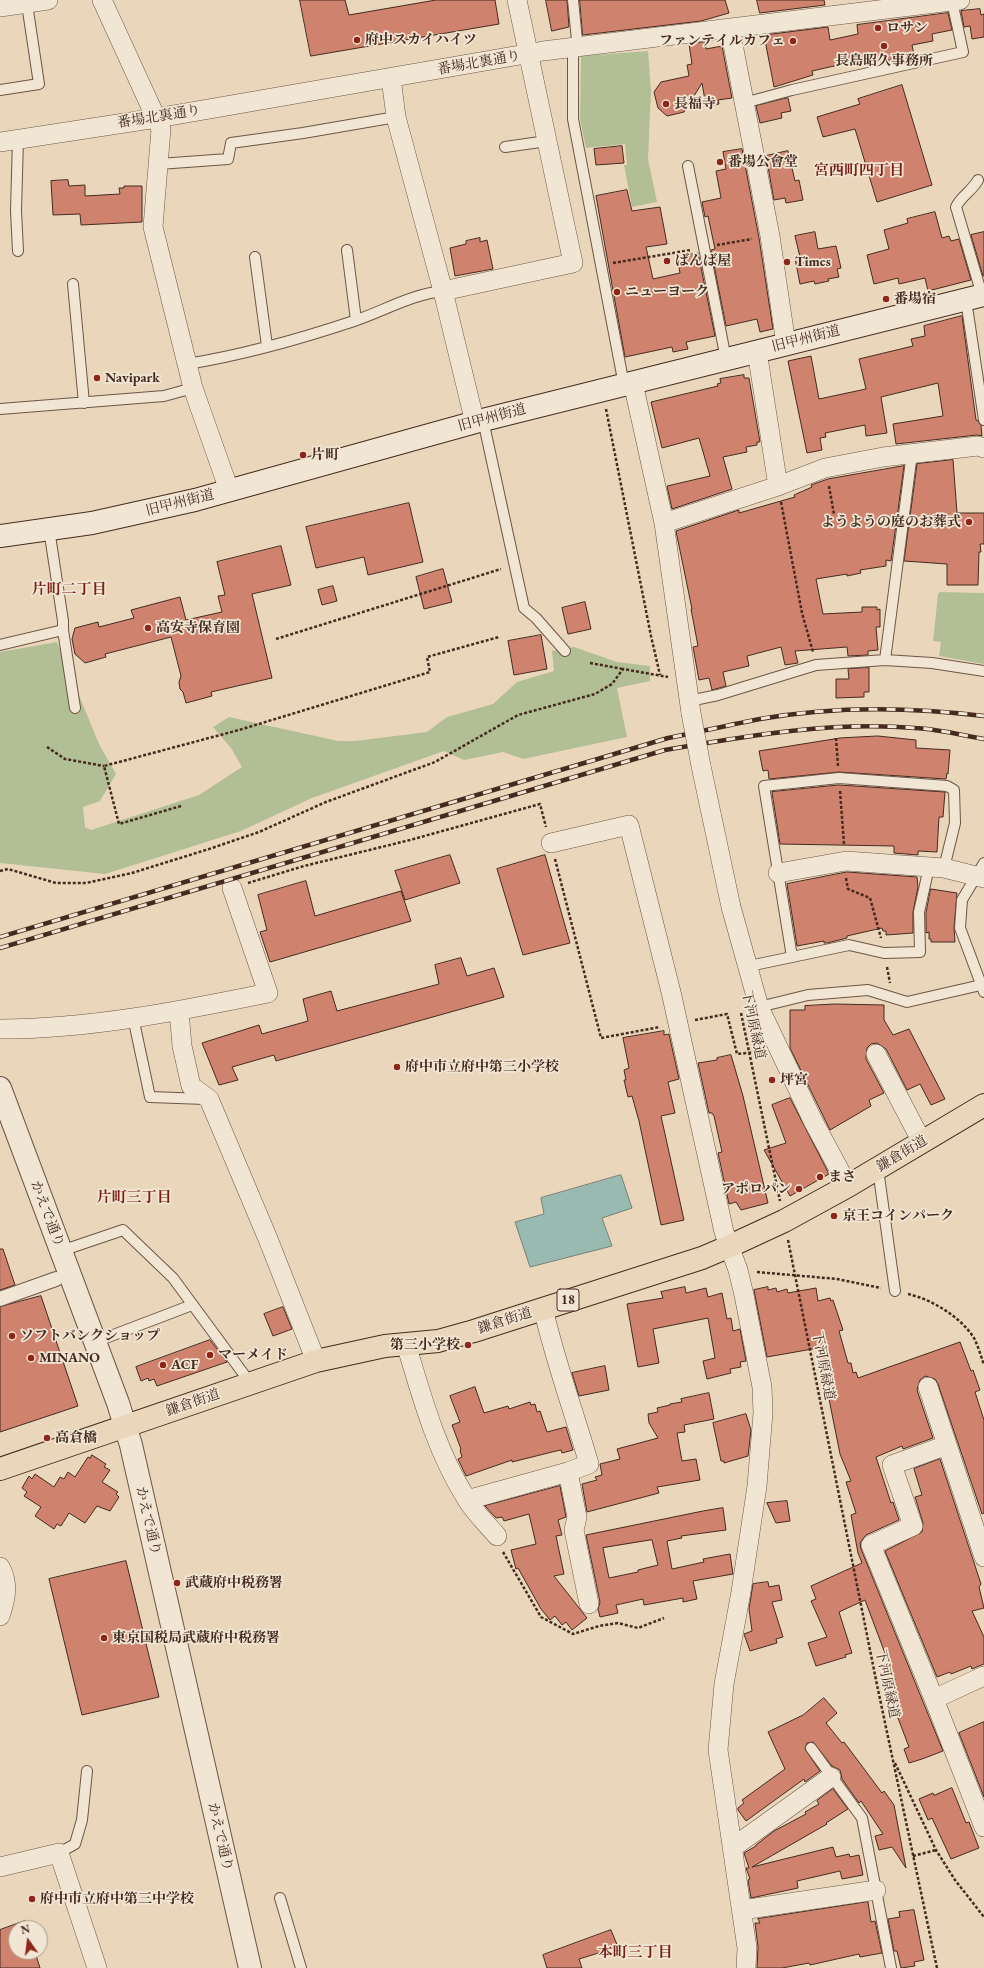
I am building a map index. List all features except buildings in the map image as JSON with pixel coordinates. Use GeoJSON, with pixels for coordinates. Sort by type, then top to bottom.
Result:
{"type":"FeatureCollection","features":[{"type":"Feature","properties":{"kind":"main road","name":"旧甲州街道"},"geometry":{"type":"LineString","coordinates":[[0,536],[92,523],[229,490],[479,422],[977,297]]}},
{"type":"Feature","properties":{"kind":"main road","name":"かえで通り"},"geometry":{"type":"LineString","coordinates":[[0,1088],[95,1342],[125,1427],[250,1968]]}},
{"type":"Feature","properties":{"kind":"main road","name":"鎌倉街道"},"geometry":{"type":"LineString","coordinates":[[0,1469],[316,1361],[344,1354],[438,1340],[459,1335],[702,1258],[784,1221],[878,1169],[984,1105]]}},
{"type":"Feature","properties":{"kind":"street"},"geometry":{"type":"LineString","coordinates":[[0,7],[48,0]]}},
{"type":"Feature","properties":{"kind":"street"},"geometry":{"type":"LineString","coordinates":[[102,0],[161,129],[153,227],[193,388],[229,490]]}},
{"type":"Feature","properties":{"kind":"street"},"geometry":{"type":"LineString","coordinates":[[443,291],[573,263],[517,0]]}},
{"type":"Feature","properties":{"kind":"street","name":"番場北裏通り"},"geometry":{"type":"LineString","coordinates":[[0,142],[157,118],[575,47],[956,0]]}},
{"type":"Feature","properties":{"kind":"street"},"geometry":{"type":"LineString","coordinates":[[730,29],[770,236],[786,344]]}},
{"type":"Feature","properties":{"kind":"street"},"geometry":{"type":"LineString","coordinates":[[391,78],[396,117],[479,422]]}},
{"type":"Feature","properties":{"kind":"street"},"geometry":{"type":"LineString","coordinates":[[757,351],[778,486]]}},
{"type":"Feature","properties":{"kind":"street"},"geometry":{"type":"LineString","coordinates":[[628,384],[664,523],[690,707],[701,766],[732,907],[759,1007],[813,1121],[848,1186]]}},
{"type":"Feature","properties":{"kind":"street"},"geometry":{"type":"LineString","coordinates":[[664,523],[778,486],[825,468],[912,453],[978,446],[984,448]]}},
{"type":"Feature","properties":{"kind":"street"},"geometry":{"type":"LineString","coordinates":[[550,843],[629,825],[671,992],[724,1232],[738,1270],[744,1295],[762,1387],[763,1412],[756,1493],[741,1592],[724,1684],[718,1750],[747,1948],[746,1968]]}},
{"type":"Feature","properties":{"kind":"street"},"geometry":{"type":"LineString","coordinates":[[778,873],[844,861],[937,867],[982,872]]}},
{"type":"Feature","properties":{"kind":"street"},"geometry":{"type":"LineString","coordinates":[[0,1029],[40,1029],[179,1011],[268,993],[232,888]]}},
{"type":"Feature","properties":{"kind":"street"},"geometry":{"type":"LineString","coordinates":[[179,1011],[182,1046],[191,1086],[209,1099],[277,1261],[316,1361]]}},
{"type":"Feature","properties":{"kind":"street"},"geometry":{"type":"LineString","coordinates":[[876,1054],[922,1142]]}},
{"type":"Feature","properties":{"kind":"street"},"geometry":{"type":"LineString","coordinates":[[0,1298],[56,1279]]}},
{"type":"Feature","properties":{"kind":"street"},"geometry":{"type":"LineString","coordinates":[[467,1500],[568,1472],[589,1464],[575,1415],[553,1352],[543,1308]]}},
{"type":"Feature","properties":{"kind":"street"},"geometry":{"type":"LineString","coordinates":[[406,1344],[430,1424],[445,1460],[467,1500],[498,1536]]}},
{"type":"Feature","properties":{"kind":"street"},"geometry":{"type":"LineString","coordinates":[[928,1387],[984,1557]]}},
{"type":"Feature","properties":{"kind":"street"},"geometry":{"type":"LineString","coordinates":[[947,1446],[892,1465],[913,1526],[871,1545],[984,1827]]}},
{"type":"Feature","properties":{"kind":"street"},"geometry":{"type":"LineString","coordinates":[[568,1472],[577,1517],[574,1530],[589,1604]]}},
{"type":"Feature","properties":{"kind":"street"},"geometry":{"type":"LineString","coordinates":[[0,1567],[6,1578],[4,1604],[0,1616]]}},
{"type":"Feature","properties":{"kind":"street"},"geometry":{"type":"LineString","coordinates":[[934,1699],[984,1676]]}},
{"type":"Feature","properties":{"kind":"street"},"geometry":{"type":"LineString","coordinates":[[732,1848],[831,1777]]}},
{"type":"Feature","properties":{"kind":"street"},"geometry":{"type":"LineString","coordinates":[[0,1867],[60,1852],[97,1968]]}},
{"type":"Feature","properties":{"kind":"street"},"geometry":{"type":"LineString","coordinates":[[742,1910],[876,1890]]}},
{"type":"Feature","properties":{"kind":"lane"},"geometry":{"type":"LineString","coordinates":[[573,0],[577,40],[573,56],[573,119],[600,265],[628,384]]}},
{"type":"Feature","properties":{"kind":"lane"},"geometry":{"type":"LineString","coordinates":[[744,103],[792,90],[963,52],[956,0]]}},
{"type":"Feature","properties":{"kind":"lane"},"geometry":{"type":"LineString","coordinates":[[0,90],[39,84],[26,4]]}},
{"type":"Feature","properties":{"kind":"lane"},"geometry":{"type":"LineString","coordinates":[[159,164],[228,159],[231,143],[303,133],[396,117]]}},
{"type":"Feature","properties":{"kind":"lane"},"geometry":{"type":"LineString","coordinates":[[18,139],[16,211],[18,251]]}},
{"type":"Feature","properties":{"kind":"lane"},"geometry":{"type":"LineString","coordinates":[[505,147],[547,141]]}},
{"type":"Feature","properties":{"kind":"lane"},"geometry":{"type":"LineString","coordinates":[[688,166],[726,359]]}},
{"type":"Feature","properties":{"kind":"lane"},"geometry":{"type":"LineString","coordinates":[[978,180],[956,207],[977,297],[984,420]]}},
{"type":"Feature","properties":{"kind":"lane"},"geometry":{"type":"LineString","coordinates":[[347,250],[356,320]]}},
{"type":"Feature","properties":{"kind":"lane"},"geometry":{"type":"LineString","coordinates":[[255,257],[268,346]]}},
{"type":"Feature","properties":{"kind":"lane"},"geometry":{"type":"LineString","coordinates":[[72,284],[84,403]]}},
{"type":"Feature","properties":{"kind":"lane"},"geometry":{"type":"LineString","coordinates":[[187,364],[218,359],[268,346],[356,320],[408,300],[443,291]]}},
{"type":"Feature","properties":{"kind":"lane"},"geometry":{"type":"LineString","coordinates":[[0,409],[164,396],[193,388]]}},
{"type":"Feature","properties":{"kind":"lane"},"geometry":{"type":"LineString","coordinates":[[479,422],[524,608],[536,618],[565,651]]}},
{"type":"Feature","properties":{"kind":"lane"},"geometry":{"type":"LineString","coordinates":[[884,660],[912,453]]}},
{"type":"Feature","properties":{"kind":"lane"},"geometry":{"type":"LineString","coordinates":[[49,530],[75,708]]}},
{"type":"Feature","properties":{"kind":"lane"},"geometry":{"type":"LineString","coordinates":[[0,645],[63,630]]}},
{"type":"Feature","properties":{"kind":"lane"},"geometry":{"type":"LineString","coordinates":[[690,707],[718,695],[816,665],[884,660],[932,662],[984,671]]}},
{"type":"Feature","properties":{"kind":"lane"},"geometry":{"type":"LineString","coordinates":[[749,966],[792,957],[849,945],[884,953],[920,952],[919,912],[955,823],[954,790],[947,786],[839,778],[764,786],[792,957]]}},
{"type":"Feature","properties":{"kind":"lane"},"geometry":{"type":"LineString","coordinates":[[759,1007],[808,995],[868,990],[908,1002],[983,989],[960,928],[962,900],[982,872]]}},
{"type":"Feature","properties":{"kind":"lane"},"geometry":{"type":"LineString","coordinates":[[133,1017],[150,1097],[209,1099]]}},
{"type":"Feature","properties":{"kind":"lane"},"geometry":{"type":"LineString","coordinates":[[878,1169],[895,1291]]}},
{"type":"Feature","properties":{"kind":"lane"},"geometry":{"type":"LineString","coordinates":[[61,1251],[123,1230],[174,1278],[192,1305],[251,1384]]}},
{"type":"Feature","properties":{"kind":"lane"},"geometry":{"type":"LineString","coordinates":[[95,1342],[192,1305]]}},
{"type":"Feature","properties":{"kind":"lane"},"geometry":{"type":"LineString","coordinates":[[811,1748],[862,1818],[891,1968]]}},
{"type":"Feature","properties":{"kind":"lane"},"geometry":{"type":"LineString","coordinates":[[60,1852],[75,1844],[82,1820],[88,1771]]}},
{"type":"Feature","properties":{"kind":"lane"},"geometry":{"type":"LineString","coordinates":[[280,1898],[301,1968]]}},
{"type":"Feature","properties":{"kind":"path"},"geometry":{"type":"LineString","coordinates":[[600,265],[770,236]]}},
{"type":"Feature","properties":{"kind":"path"},"geometry":{"type":"LineString","coordinates":[[604,402],[660,675]]}},
{"type":"Feature","properties":{"kind":"path"},"geometry":{"type":"LineString","coordinates":[[825,468],[834,514]]}},
{"type":"Feature","properties":{"kind":"path"},"geometry":{"type":"LineString","coordinates":[[778,486],[802,613],[816,665]]}},
{"type":"Feature","properties":{"kind":"path"},"geometry":{"type":"LineString","coordinates":[[276,639],[514,565]]}},
{"type":"Feature","properties":{"kind":"path"},"geometry":{"type":"LineString","coordinates":[[47,747],[65,759],[104,766],[240,730],[430,672],[427,656],[499,637]]}},
{"type":"Feature","properties":{"kind":"path"},"geometry":{"type":"LineString","coordinates":[[590,663],[673,677]]}},
{"type":"Feature","properties":{"kind":"path"},"geometry":{"type":"LineString","coordinates":[[0,871],[8,869],[56,883],[86,882],[132,873],[209,850],[259,832],[326,802],[435,762],[518,715],[595,694],[612,684],[623,669]]}},
{"type":"Feature","properties":{"kind":"path"},"geometry":{"type":"LineString","coordinates":[[836,738],[844,861],[848,890],[870,898],[884,953],[892,998]]}},
{"type":"Feature","properties":{"kind":"path"},"geometry":{"type":"LineString","coordinates":[[104,766],[119,824],[181,806]]}},
{"type":"Feature","properties":{"kind":"path"},"geometry":{"type":"LineString","coordinates":[[232,888],[304,866],[410,840],[540,804],[602,1038],[727,1014],[737,1054],[749,1053]]}},
{"type":"Feature","properties":{"kind":"path","name":"下河原緑道"},"geometry":{"type":"LineString","coordinates":[[740,1008],[892,1757],[937,1968]]}},
{"type":"Feature","properties":{"kind":"path"},"geometry":{"type":"LineString","coordinates":[[750,1271],[837,1279],[915,1296],[950,1314],[973,1338],[984,1365]]}},
{"type":"Feature","properties":{"kind":"path"},"geometry":{"type":"LineString","coordinates":[[498,1536],[503,1553],[541,1617],[573,1634],[599,1626],[618,1623],[638,1628],[664,1618]]}},
{"type":"Feature","properties":{"kind":"path"},"geometry":{"type":"LineString","coordinates":[[892,1757],[936,1850],[955,1880],[984,1917]]}},
{"type":"Feature","properties":{"kind":"path"},"geometry":{"type":"LineString","coordinates":[[913,1856],[936,1850]]}},
{"type":"Feature","properties":{"kind":"green space"},"geometry":{"type":"Polygon","coordinates":[[[648,51],[651,91],[648,159],[657,202],[632,207],[624,165],[627,165],[625,144],[586,148],[580,119],[581,56],[648,51]]]}},
{"type":"Feature","properties":{"kind":"green space"},"geometry":{"type":"Polygon","coordinates":[[[940,592],[984,593],[984,664],[939,656],[941,642],[933,641],[938,594],[940,592]]]}},
{"type":"Feature","properties":{"kind":"green space"},"geometry":{"type":"Polygon","coordinates":[[[57,642],[99,744],[116,774],[100,801],[83,807],[85,827],[91,830],[199,795],[242,767],[231,748],[213,727],[229,717],[338,741],[355,741],[427,732],[447,717],[493,704],[517,682],[554,671],[552,651],[574,647],[617,662],[650,666],[650,681],[617,688],[627,737],[523,759],[503,752],[464,760],[444,751],[312,798],[241,831],[105,874],[0,863],[0,652],[57,642]]]}},
{"type":"Feature","properties":{"kind":"water"},"geometry":{"type":"Polygon","coordinates":[[[621,1175],[632,1208],[602,1218],[612,1246],[530,1267],[515,1222],[544,1214],[541,1198],[621,1175]]]}},
{"type":"Feature","properties":{"kind":"railway"},"geometry":{"type":"LineString","coordinates":[[0,937],[668,738],[760,719],[844,710],[872,709],[928,711],[984,716]]}},
{"type":"Feature","properties":{"kind":"railway"},"geometry":{"type":"LineString","coordinates":[[0,948],[665,750],[758,735],[821,728],[884,726],[941,731],[984,739]]}},
{"type":"Feature","properties":{"kind":"place","name":"ロサン"},"geometry":{"type":"Point","coordinates":[878,28]}},
{"type":"Feature","properties":{"kind":"place","name":"府中スカイハイツ"},"geometry":{"type":"Point","coordinates":[357,40]}},
{"type":"Feature","properties":{"kind":"place","name":"ファンテイルカフェ"},"geometry":{"type":"Point","coordinates":[793,41]}},
{"type":"Feature","properties":{"kind":"place","name":"長島昭久事務所"},"geometry":{"type":"Point","coordinates":[884,46]}},
{"type":"Feature","properties":{"kind":"place","name":"長福寺"},"geometry":{"type":"Point","coordinates":[666,104]}},
{"type":"Feature","properties":{"kind":"place","name":"番場公會堂"},"geometry":{"type":"Point","coordinates":[720,162]}},
{"type":"Feature","properties":{"kind":"place","name":"ばんば屋"},"geometry":{"type":"Point","coordinates":[667,261]}},
{"type":"Feature","properties":{"kind":"place","name":"Times"},"geometry":{"type":"Point","coordinates":[787,262]}},
{"type":"Feature","properties":{"kind":"place","name":"ニューヨーク"},"geometry":{"type":"Point","coordinates":[617,292]}},
{"type":"Feature","properties":{"kind":"place","name":"番場宿"},"geometry":{"type":"Point","coordinates":[886,299]}},
{"type":"Feature","properties":{"kind":"place","name":"Navipark"},"geometry":{"type":"Point","coordinates":[97,378]}},
{"type":"Feature","properties":{"kind":"place","name":"片町"},"geometry":{"type":"Point","coordinates":[303,455]}},
{"type":"Feature","properties":{"kind":"place","name":"ようようの庭のお葬式"},"geometry":{"type":"Point","coordinates":[969,522]}},
{"type":"Feature","properties":{"kind":"place","name":"高安寺保育園"},"geometry":{"type":"Point","coordinates":[148,628]}},
{"type":"Feature","properties":{"kind":"place","name":"府中市立府中第三小学校"},"geometry":{"type":"Point","coordinates":[397,1067]}},
{"type":"Feature","properties":{"kind":"place","name":"坪宮"},"geometry":{"type":"Point","coordinates":[772,1080]}},
{"type":"Feature","properties":{"kind":"place","name":"まさ"},"geometry":{"type":"Point","coordinates":[820,1177]}},
{"type":"Feature","properties":{"kind":"place","name":"アポロパン"},"geometry":{"type":"Point","coordinates":[799,1189]}},
{"type":"Feature","properties":{"kind":"place","name":"京王コインパーク"},"geometry":{"type":"Point","coordinates":[834,1216]}},
{"type":"Feature","properties":{"kind":"place","name":"ソフトバンクショップ"},"geometry":{"type":"Point","coordinates":[12,1336]}},
{"type":"Feature","properties":{"kind":"place","name":"第三小学校"},"geometry":{"type":"Point","coordinates":[468,1345]}},
{"type":"Feature","properties":{"kind":"place","name":"マーメイド"},"geometry":{"type":"Point","coordinates":[210,1355]}},
{"type":"Feature","properties":{"kind":"place","name":"MINANO"},"geometry":{"type":"Point","coordinates":[31,1358]}},
{"type":"Feature","properties":{"kind":"place","name":"ACF"},"geometry":{"type":"Point","coordinates":[163,1365]}},
{"type":"Feature","properties":{"kind":"place","name":"高倉橋"},"geometry":{"type":"Point","coordinates":[47,1438]}},
{"type":"Feature","properties":{"kind":"place","name":"武蔵府中税務署"},"geometry":{"type":"Point","coordinates":[177,1583]}},
{"type":"Feature","properties":{"kind":"place","name":"東京国税局武蔵府中税務署"},"geometry":{"type":"Point","coordinates":[104,1638]}},
{"type":"Feature","properties":{"kind":"place","name":"府中市立府中第三中学校"},"geometry":{"type":"Point","coordinates":[32,1899]}},
{"type":"Feature","properties":{"kind":"district","name":"宮西町四丁目"},"geometry":{"type":"Point","coordinates":[859,171]}},
{"type":"Feature","properties":{"kind":"district","name":"片町二丁目"},"geometry":{"type":"Point","coordinates":[69,590]}},
{"type":"Feature","properties":{"kind":"district","name":"片町三丁目"},"geometry":{"type":"Point","coordinates":[134,1198]}},
{"type":"Feature","properties":{"kind":"district","name":"本町三丁目"},"geometry":{"type":"Point","coordinates":[635,1953]}}]}
